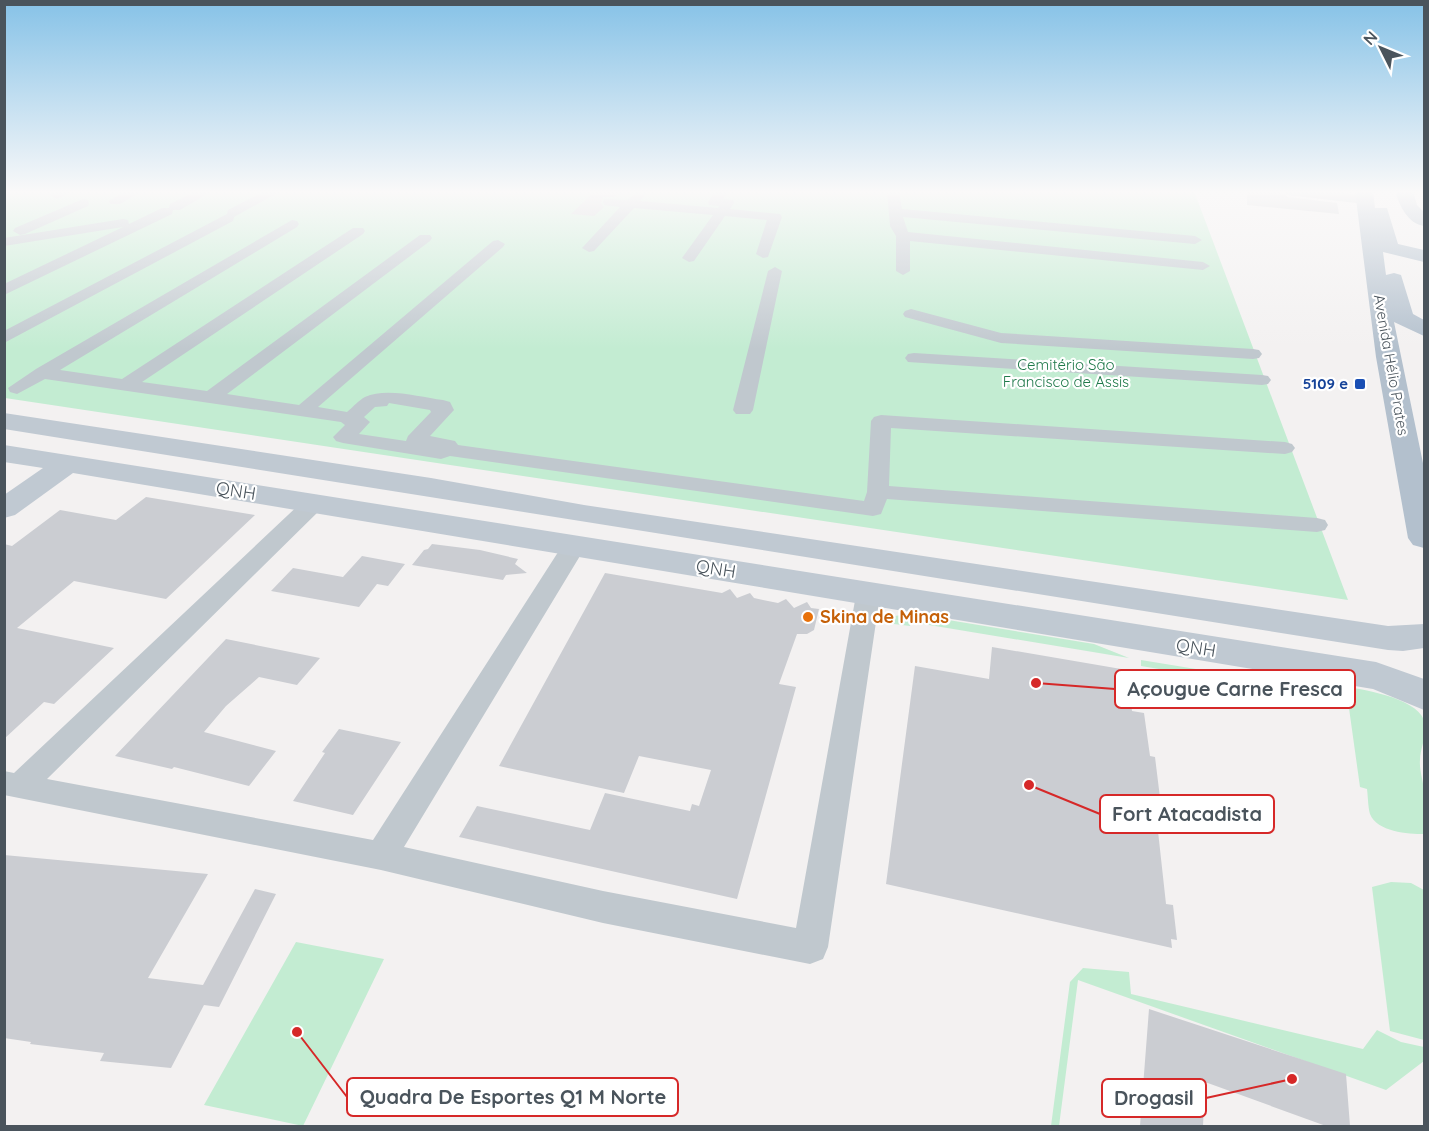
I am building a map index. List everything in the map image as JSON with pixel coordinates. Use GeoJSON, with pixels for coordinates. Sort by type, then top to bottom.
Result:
{"type":"FeatureCollection","features":[{"type":"Feature","properties":{"kind":"main road","name":"Avenida Hélio Prates"},"geometry":{"type":"LineString","coordinates":[[1370,244],[1388,357],[1425,538]]}},
{"type":"Feature","properties":{"kind":"main road"},"geometry":{"type":"LineString","coordinates":[[1388,244],[1389,248],[1425,256]]}},
{"type":"Feature","properties":{"kind":"main road"},"geometry":{"type":"LineString","coordinates":[[1371,251],[1392,269],[1403,318],[1425,329]]}},
{"type":"Feature","properties":{"kind":"street"},"geometry":{"type":"LineString","coordinates":[[4,290],[99,244]]}},
{"type":"Feature","properties":{"kind":"street"},"geometry":{"type":"LineString","coordinates":[[4,338],[178,244]]}},
{"type":"Feature","properties":{"kind":"street"},"geometry":{"type":"LineString","coordinates":[[17,388],[259,244]]}},
{"type":"Feature","properties":{"kind":"street"},"geometry":{"type":"LineString","coordinates":[[124,386],[339,244]]}},
{"type":"Feature","properties":{"kind":"street"},"geometry":{"type":"LineString","coordinates":[[212,397],[417,244]]}},
{"type":"Feature","properties":{"kind":"street"},"geometry":{"type":"LineString","coordinates":[[304,410],[498,244]]}},
{"type":"Feature","properties":{"kind":"street"},"geometry":{"type":"LineString","coordinates":[[589,248],[593,244]]}},
{"type":"Feature","properties":{"kind":"street"},"geometry":{"type":"LineString","coordinates":[[689,258],[697,244]]}},
{"type":"Feature","properties":{"kind":"street"},"geometry":{"type":"LineString","coordinates":[[763,254],[766,244]]}},
{"type":"Feature","properties":{"kind":"street"},"geometry":{"type":"LineString","coordinates":[[903,244],[903,271]]}},
{"type":"Feature","properties":{"kind":"street"},"geometry":{"type":"LineString","coordinates":[[981,244],[1203,266]]}},
{"type":"Feature","properties":{"kind":"street"},"geometry":{"type":"LineString","coordinates":[[743,410],[775,271]]}},
{"type":"Feature","properties":{"kind":"street"},"geometry":{"type":"LineString","coordinates":[[911,314],[1001,338],[1252,354]]}},
{"type":"Feature","properties":{"kind":"street"},"geometry":{"type":"LineString","coordinates":[[914,358],[1262,380]]}},
{"type":"Feature","properties":{"kind":"street"},"geometry":{"type":"LineString","coordinates":[[42,373],[351,418]]}},
{"type":"Feature","properties":{"kind":"street"},"geometry":{"type":"LineString","coordinates":[[386,397],[443,406],[439,410],[444,410],[415,440],[448,445],[441,453],[343,437],[360,422],[349,420],[351,418],[371,400],[380,402],[386,397]]}},
{"type":"Feature","properties":{"kind":"street","name":"QNH"},"geometry":{"type":"LineString","coordinates":[[4,421],[584,514],[1281,619],[1388,638],[1425,636]]}},
{"type":"Feature","properties":{"kind":"street"},"geometry":{"type":"LineString","coordinates":[[445,449],[873,509],[878,492],[880,421],[1285,448]]}},
{"type":"Feature","properties":{"kind":"street","name":"QNH"},"geometry":{"type":"LineString","coordinates":[[4,453],[1376,676],[1406,686],[1425,696]]}},
{"type":"Feature","properties":{"kind":"street"},"geometry":{"type":"LineString","coordinates":[[4,509],[67,464]]}},
{"type":"Feature","properties":{"kind":"street"},"geometry":{"type":"LineString","coordinates":[[13,784],[313,504],[375,502],[418,510],[431,506],[440,499],[440,492],[431,488]]}},
{"type":"Feature","properties":{"kind":"street"},"geometry":{"type":"LineString","coordinates":[[878,492],[1317,525]]}},
{"type":"Feature","properties":{"kind":"street"},"geometry":{"type":"LineString","coordinates":[[473,530],[468,528],[463,521],[468,513],[481,507],[532,514],[584,514]]}},
{"type":"Feature","properties":{"kind":"street"},"geometry":{"type":"LineString","coordinates":[[381,855],[574,546]]}},
{"type":"Feature","properties":{"kind":"street"},"geometry":{"type":"LineString","coordinates":[[970,610],[1025,607],[1076,616],[1089,613],[1095,606],[1094,601],[1085,592],[1071,587]]}},
{"type":"Feature","properties":{"kind":"street"},"geometry":{"type":"LineString","coordinates":[[13,784],[381,855],[603,907],[810,947],[868,595]]}},
{"type":"Feature","properties":{"kind":"street"},"geometry":{"type":"LineString","coordinates":[[1168,643],[1148,634],[1143,624],[1144,619],[1156,614],[1216,622],[1281,619]]}},
{"type":"Feature","properties":{"kind":"green space","name":"Cemitério São Francisco de Assis"},"geometry":{"type":"Polygon","coordinates":[[[4,244],[1214,244],[1348,600],[5,398],[4,244]]]}},
{"type":"Feature","properties":{"kind":"green space"},"geometry":{"type":"Polygon","coordinates":[[[912,614],[1094,644],[1129,658],[911,622],[910,626],[886,623],[894,616],[912,614]]]}},
{"type":"Feature","properties":{"kind":"green space"},"geometry":{"type":"Polygon","coordinates":[[[1141,660],[1306,687],[1303,693],[1141,666],[1141,660]]]}},
{"type":"Feature","properties":{"kind":"green space"},"geometry":{"type":"Polygon","coordinates":[[[1340,686],[1399,700],[1419,712],[1424,720],[1425,735],[1420,764],[1425,803],[1424,834],[1394,831],[1379,825],[1370,814],[1367,789],[1360,787],[1348,701],[1310,694],[1313,687],[1340,686]]]}},
{"type":"Feature","properties":{"kind":"green space"},"geometry":{"type":"Polygon","coordinates":[[[1391,882],[1411,883],[1424,890],[1424,1040],[1390,1031],[1372,887],[1391,882]]]}},
{"type":"Feature","properties":{"kind":"green space"},"geometry":{"type":"Polygon","coordinates":[[[296,942],[384,959],[303,1126],[204,1105],[296,942]]]}},
{"type":"Feature","properties":{"kind":"green space"},"geometry":{"type":"Polygon","coordinates":[[[1083,968],[1129,972],[1131,994],[1363,1049],[1377,1030],[1401,1042],[1424,1047],[1424,1061],[1386,1090],[1078,980],[1059,1126],[1051,1126],[1070,982],[1083,968]]]}},
{"type":"Feature","properties":{"kind":"building"},"geometry":{"type":"Polygon","coordinates":[[[146,497],[255,515],[166,599],[74,581],[17,628],[114,648],[54,704],[44,702],[4,739],[4,544],[12,546],[60,510],[116,520],[146,497]]]}},
{"type":"Feature","properties":{"kind":"building"},"geometry":{"type":"Polygon","coordinates":[[[432,544],[480,550],[518,559],[515,564],[527,573],[506,575],[503,580],[412,565],[432,544]]]}},
{"type":"Feature","properties":{"kind":"building"},"geometry":{"type":"Polygon","coordinates":[[[362,556],[405,564],[388,586],[377,584],[359,607],[271,591],[293,568],[343,577],[362,556]]]}},
{"type":"Feature","properties":{"kind":"building"},"geometry":{"type":"Polygon","coordinates":[[[605,573],[722,593],[730,589],[737,598],[750,593],[754,598],[778,603],[786,599],[794,608],[807,602],[811,608],[819,609],[814,630],[807,634],[797,634],[779,684],[796,687],[737,899],[459,837],[477,806],[590,830],[605,793],[690,811],[692,804],[699,806],[711,770],[639,756],[624,793],[499,766],[605,573]]]}},
{"type":"Feature","properties":{"kind":"building"},"geometry":{"type":"Polygon","coordinates":[[[226,639],[320,658],[297,685],[259,677],[226,706],[204,732],[276,751],[249,786],[174,767],[172,769],[115,756],[226,639]]]}},
{"type":"Feature","properties":{"kind":"building"},"geometry":{"type":"Polygon","coordinates":[[[992,647],[1127,670],[1132,711],[1144,713],[1150,756],[1155,757],[1162,814],[1156,813],[1166,904],[1173,905],[1177,940],[1171,939],[1172,948],[886,884],[915,666],[989,679],[992,647]]]}},
{"type":"Feature","properties":{"kind":"building"},"geometry":{"type":"Polygon","coordinates":[[[339,729],[401,742],[353,815],[293,801],[325,753],[322,752],[339,729]]]}},
{"type":"Feature","properties":{"kind":"building"},"geometry":{"type":"Polygon","coordinates":[[[4,855],[208,874],[148,978],[203,985],[255,889],[276,894],[219,1007],[204,1005],[171,1068],[100,1061],[104,1053],[30,1044],[31,1042],[4,1038],[4,855]]]}},
{"type":"Feature","properties":{"kind":"building"},"geometry":{"type":"Polygon","coordinates":[[[1149,1009],[1346,1074],[1350,1126],[1326,1126],[1205,1082],[1203,1126],[1140,1126],[1149,1009]]]}},
{"type":"Feature","properties":{"kind":"place","name":"5109 e"},"geometry":{"type":"Point","coordinates":[1360,384]}},
{"type":"Feature","properties":{"kind":"place","name":"Skina de Minas"},"geometry":{"type":"Point","coordinates":[808,617]}},
{"type":"Feature","properties":{"kind":"place","name":"Açougue Carne Fresca"},"geometry":{"type":"Point","coordinates":[1036,683]}},
{"type":"Feature","properties":{"kind":"place","name":"Fort Atacadista"},"geometry":{"type":"Point","coordinates":[1029,785]}},
{"type":"Feature","properties":{"kind":"place","name":"Quadra De Esportes Q1 M Norte"},"geometry":{"type":"Point","coordinates":[297,1032]}},
{"type":"Feature","properties":{"kind":"place","name":"Drogasil"},"geometry":{"type":"Point","coordinates":[1292,1079]}}]}
